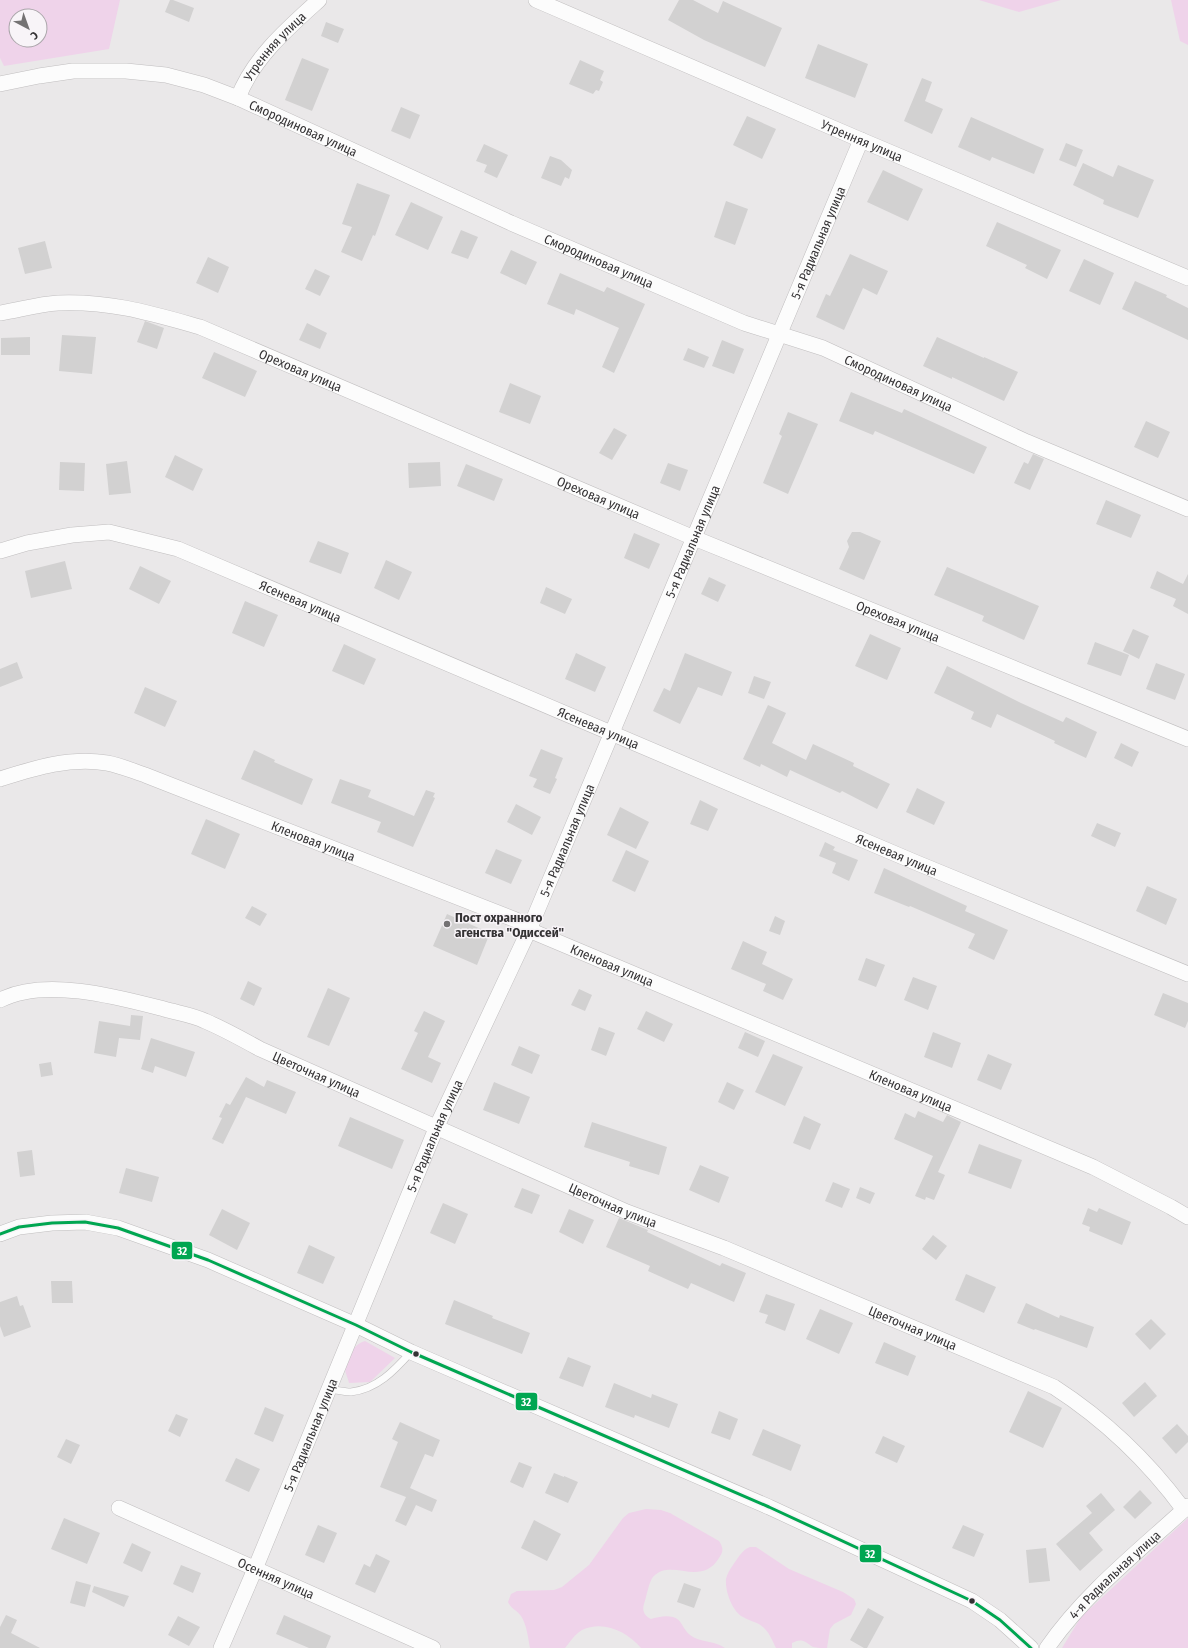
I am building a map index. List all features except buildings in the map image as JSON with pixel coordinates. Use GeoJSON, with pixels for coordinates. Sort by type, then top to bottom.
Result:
{"type":"FeatureCollection","features":[{"type":"Feature","properties":{"kind":"street","name":"Утренняя улица"},"geometry":{"type":"LineString","coordinates":[[238,98],[243,85],[256,64],[319,0]]}},
{"type":"Feature","properties":{"kind":"street","name":"Утренняя улица"},"geometry":{"type":"LineString","coordinates":[[536,0],[861,140],[1188,278]]}},
{"type":"Feature","properties":{"kind":"street","name":"Смородиновая улица"},"geometry":{"type":"LineString","coordinates":[[0,84],[73,71],[126,71],[166,76],[204,86],[238,98],[510,223],[744,323],[823,348],[1027,442],[1188,509]]}},
{"type":"Feature","properties":{"kind":"street","name":"5-я Радиальная улица"},"geometry":{"type":"LineString","coordinates":[[221,1648],[356,1325],[437,1126],[529,930],[861,140]]}},
{"type":"Feature","properties":{"kind":"street","name":"Ореховая улица"},"geometry":{"type":"LineString","coordinates":[[0,313],[56,303],[100,303],[138,309],[200,327],[694,538],[1188,739]]}},
{"type":"Feature","properties":{"kind":"street","name":"Ясеневая улица"},"geometry":{"type":"LineString","coordinates":[[0,551],[27,543],[72,535],[109,532],[178,549],[1002,898],[1188,974]]}},
{"type":"Feature","properties":{"kind":"street","name":"Кленовая улица"},"geometry":{"type":"LineString","coordinates":[[0,779],[52,764],[74,761],[108,763],[153,778],[516,920],[529,930],[1093,1167],[1171,1207],[1188,1218]]}},
{"type":"Feature","properties":{"kind":"street","name":"Цветочная улица"},"geometry":{"type":"LineString","coordinates":[[0,1000],[5,997],[29,992],[65,989],[93,992],[204,1020],[260,1049],[437,1126],[627,1212],[724,1248],[1054,1387],[1082,1405],[1123,1440],[1149,1465],[1186,1508]]}},
{"type":"Feature","properties":{"kind":"street"},"geometry":{"type":"LineString","coordinates":[[0,1234],[19,1227],[52,1223],[85,1222],[118,1228],[208,1260],[356,1325],[411,1352],[769,1507],[972,1601],[1000,1620],[1031,1648]]}},
{"type":"Feature","properties":{"kind":"street","name":"Осенняя улица"},"geometry":{"type":"LineString","coordinates":[[119,1508],[433,1648]]}},
{"type":"Feature","properties":{"kind":"street","name":"4-я Радиальная улица"},"geometry":{"type":"LineString","coordinates":[[1047,1648],[1077,1610],[1111,1576],[1186,1508]]}},
{"type":"Feature","properties":{"kind":"lane"},"geometry":{"type":"LineString","coordinates":[[329,1390],[350,1392],[374,1386],[393,1373],[411,1352]]}},
{"type":"Feature","properties":{"kind":"shaded area"},"geometry":{"type":"Polygon","coordinates":[[[0,0],[120,0],[109,49],[4,66],[0,58],[0,0]]]}},
{"type":"Feature","properties":{"kind":"shaded area"},"geometry":{"type":"Polygon","coordinates":[[[979,0],[1061,0],[1019,12],[979,0]]]}},
{"type":"Feature","properties":{"kind":"shaded area"},"geometry":{"type":"Polygon","coordinates":[[[1171,0],[1188,0],[1188,45],[1180,41],[1171,0]]]}},
{"type":"Feature","properties":{"kind":"shaded area"},"geometry":{"type":"Polygon","coordinates":[[[365,1341],[395,1358],[370,1382],[349,1383],[345,1370],[347,1360],[354,1348],[365,1341]]]}},
{"type":"Feature","properties":{"kind":"shaded area"},"geometry":{"type":"Polygon","coordinates":[[[646,1509],[661,1510],[670,1513],[719,1541],[722,1553],[712,1566],[704,1571],[696,1572],[670,1570],[662,1571],[655,1575],[650,1584],[643,1606],[645,1615],[651,1619],[665,1616],[676,1618],[694,1638],[721,1645],[725,1648],[641,1648],[622,1633],[614,1629],[599,1626],[582,1630],[565,1648],[530,1648],[525,1623],[508,1602],[511,1594],[517,1591],[554,1590],[562,1587],[589,1565],[623,1518],[629,1513],[646,1509]]]}},
{"type":"Feature","properties":{"kind":"shaded area"},"geometry":{"type":"Polygon","coordinates":[[[1188,1518],[1188,1648],[1062,1648],[1081,1617],[1188,1518]]]}},
{"type":"Feature","properties":{"kind":"shaded area"},"geometry":{"type":"Polygon","coordinates":[[[750,1547],[756,1547],[789,1569],[843,1592],[854,1599],[856,1604],[851,1615],[834,1624],[830,1629],[827,1648],[813,1647],[801,1640],[792,1643],[792,1648],[776,1648],[763,1627],[739,1614],[728,1595],[726,1579],[738,1557],[750,1547]]]}},
{"type":"Feature","properties":{"kind":"transit line","name":"32"},"geometry":{"type":"LineString","coordinates":[[0,1234],[19,1227],[52,1223],[85,1222],[118,1228],[208,1260],[356,1325],[411,1352],[769,1507],[972,1601],[1000,1620],[1031,1648]]}},
{"type":"Feature","properties":{"kind":"place","name":"Пост охранного агенства \"Одисcей\""},"geometry":{"type":"Point","coordinates":[447,924]}}]}
